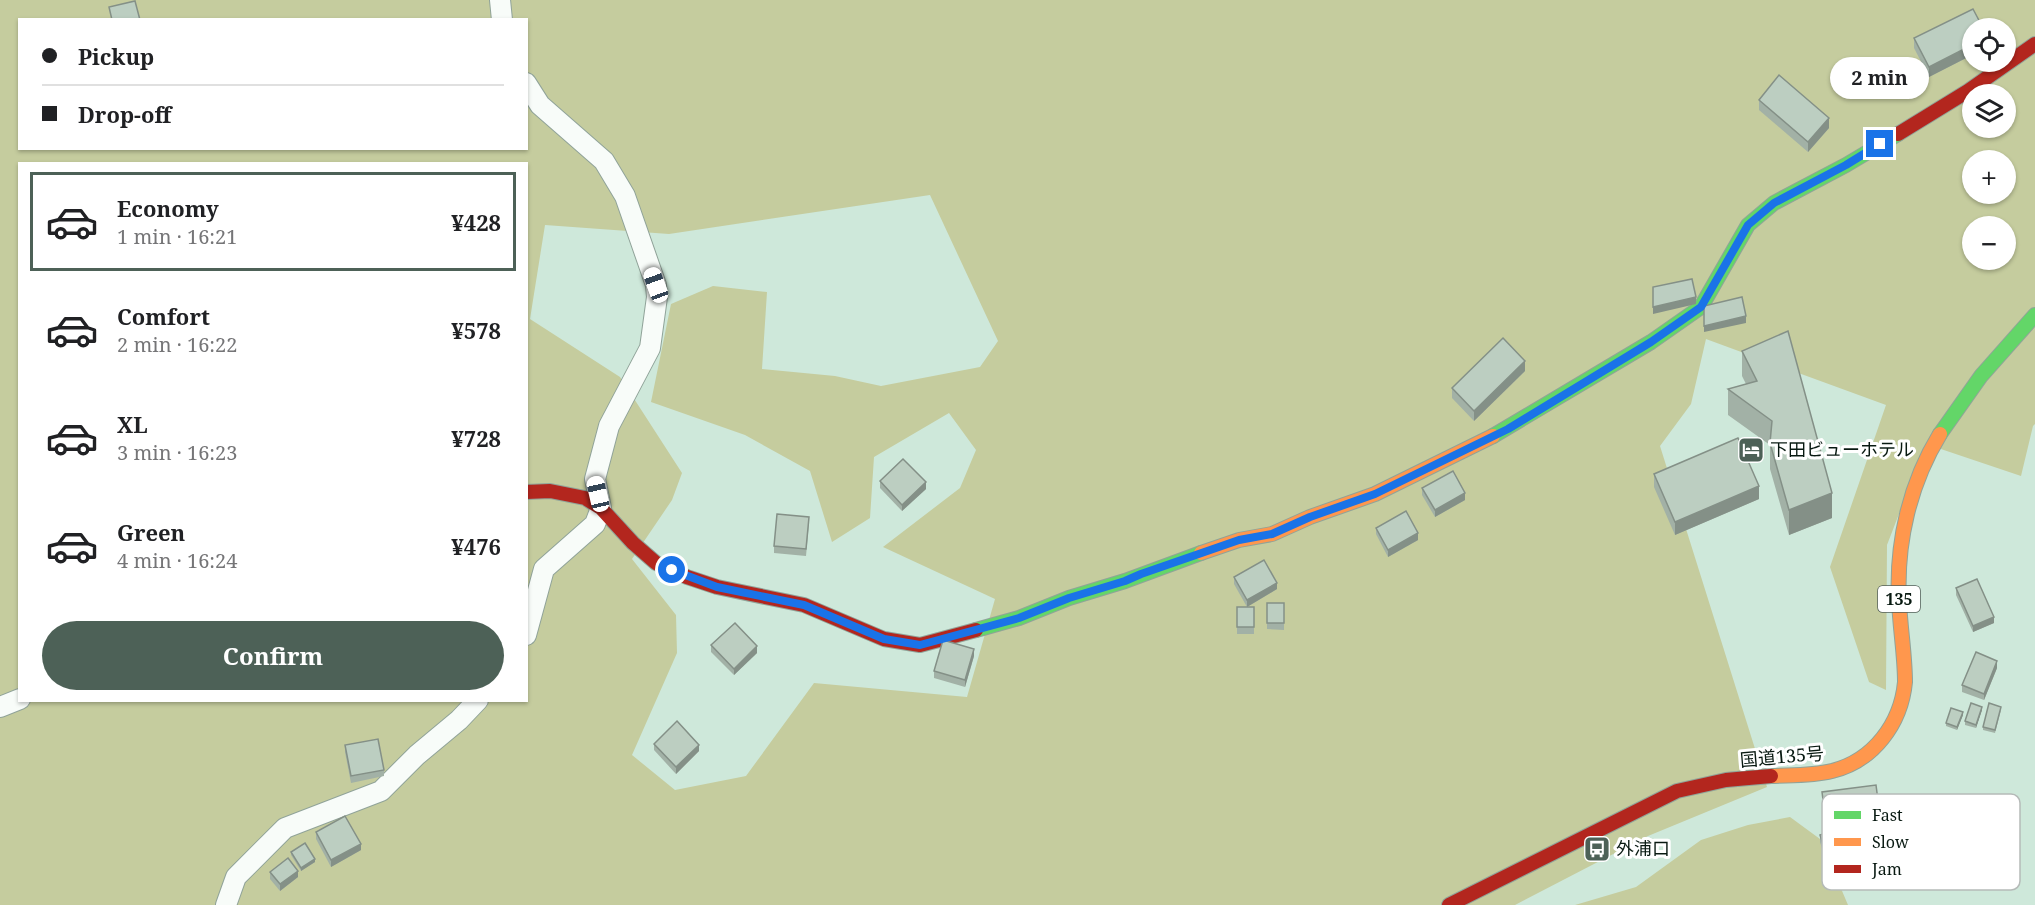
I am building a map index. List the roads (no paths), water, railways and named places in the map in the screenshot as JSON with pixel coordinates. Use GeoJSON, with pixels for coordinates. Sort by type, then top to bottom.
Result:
{"type":"FeatureCollection","features":[{"type":"Feature","properties":{"kind":"main road"},"geometry":{"type":"LineString","coordinates":[[528,492],[550,491],[585,498],[602,508],[633,543],[656,563],[687,577],[717,587],[804,605],[884,639],[920,645],[1019,618],[1069,598],[1125,581],[1239,540],[1272,534],[1310,517],[1375,494],[1508,429],[1651,342],[1701,307],[1748,225],[1774,203],[1846,165],[1921,121],[2035,44]]}},
{"type":"Feature","properties":{"kind":"main road","name":"国道135号"},"geometry":{"type":"LineString","coordinates":[[1449,905],[1677,790],[1715,781],[1802,776],[1834,771],[1856,763],[1875,748],[1890,730],[1899,709],[1905,684],[1899,608],[1899,568],[1905,528],[1914,492],[1933,447],[1949,421],[1976,384],[2035,315]]}},
{"type":"Feature","properties":{"kind":"street"},"geometry":{"type":"LineString","coordinates":[[500,0],[502,18]]}},
{"type":"Feature","properties":{"kind":"street"},"geometry":{"type":"LineString","coordinates":[[528,86],[540,105],[604,161],[625,196],[656,285],[657,297],[650,348],[609,426],[595,479],[602,508],[595,524],[544,569],[528,628]]}},
{"type":"Feature","properties":{"kind":"street"},"geometry":{"type":"LineString","coordinates":[[0,707],[18,700]]}},
{"type":"Feature","properties":{"kind":"street"},"geometry":{"type":"LineString","coordinates":[[226,905],[236,877],[285,828],[381,791],[476,702]]}},
{"type":"Feature","properties":{"kind":"place","name":"下田ビューホテル"},"geometry":{"type":"Point","coordinates":[1751,450]}},
{"type":"Feature","properties":{"kind":"place","name":"外浦口"},"geometry":{"type":"Point","coordinates":[1597,849]}}]}
